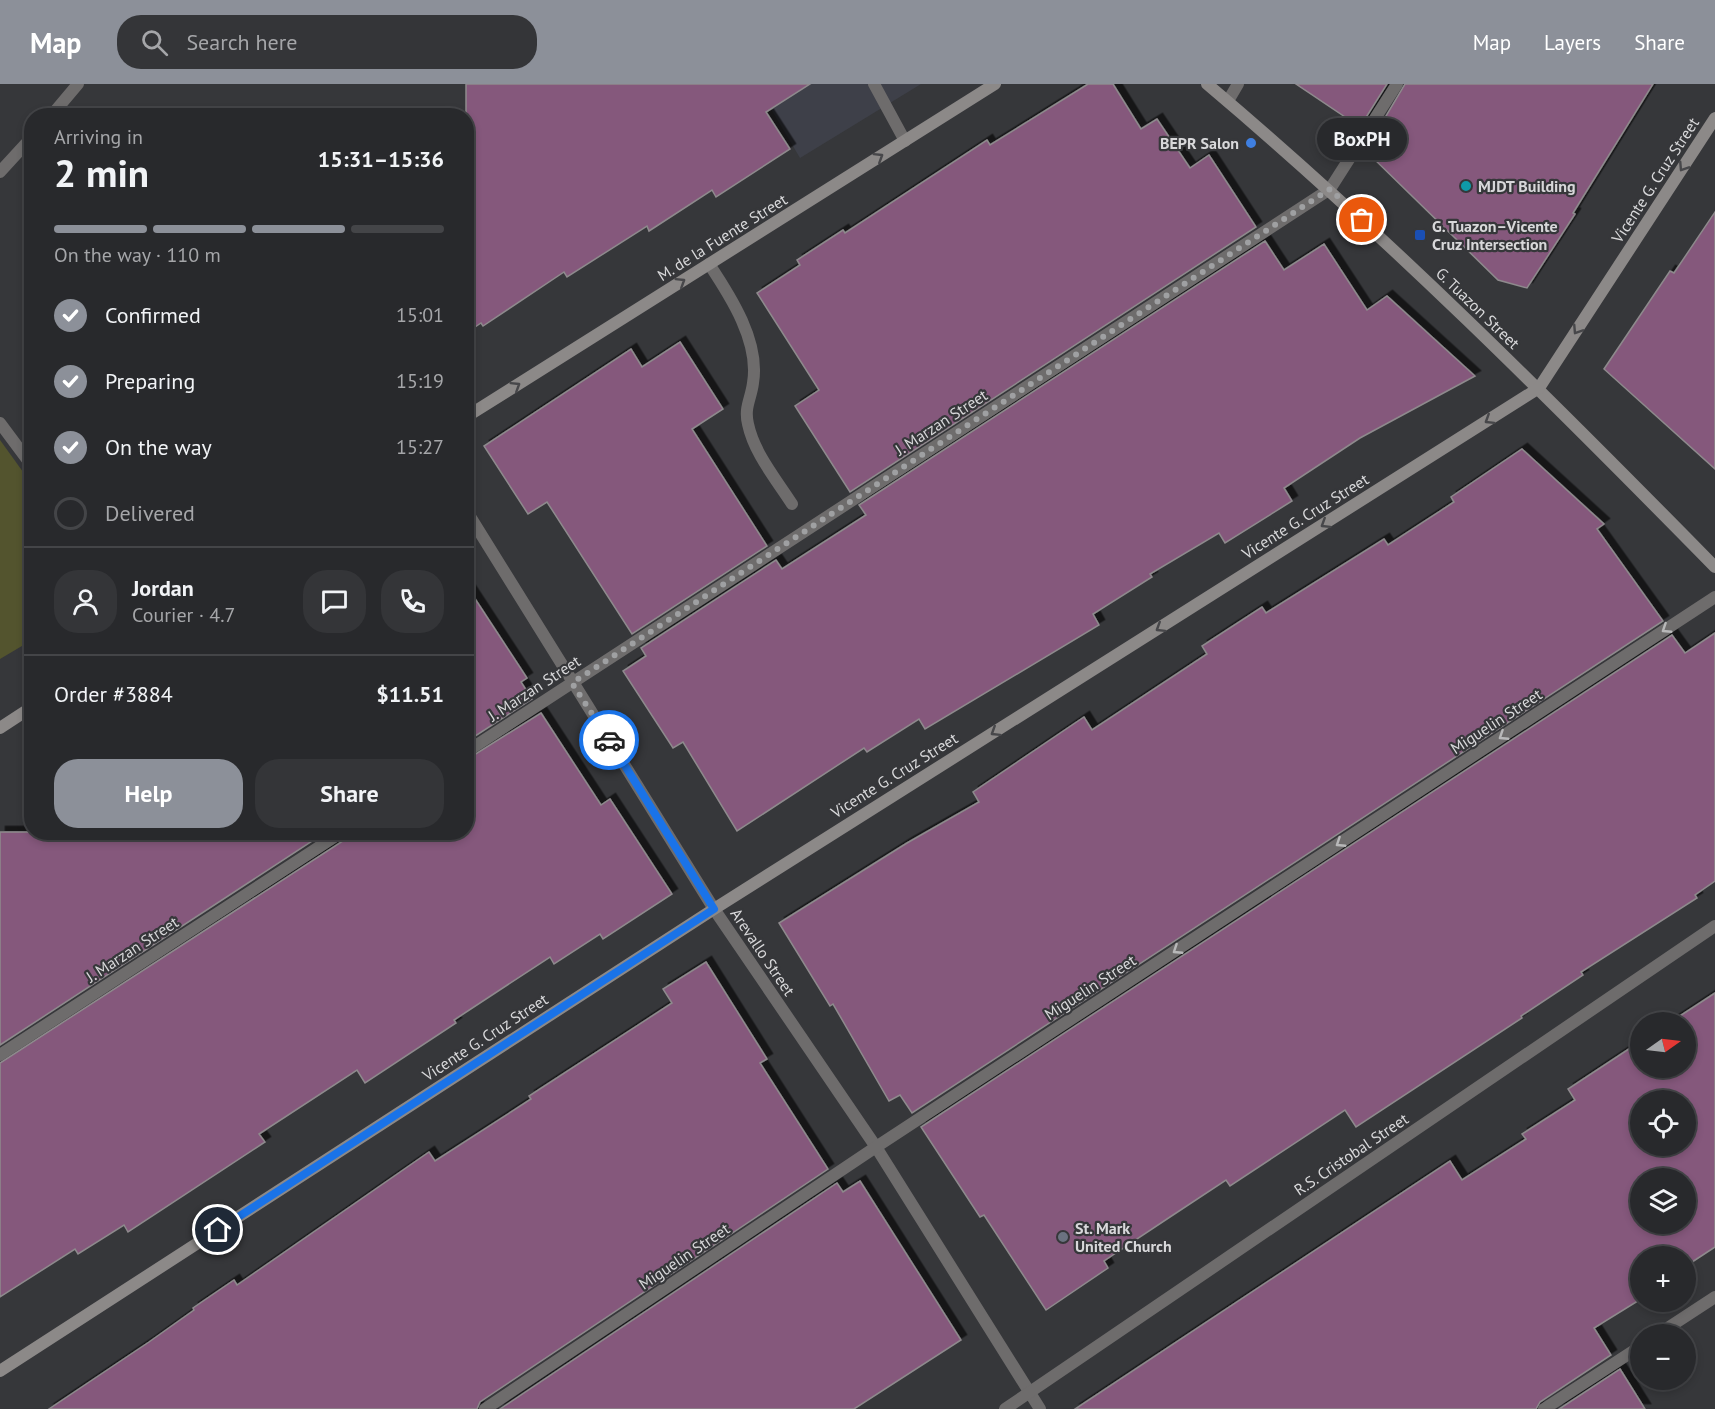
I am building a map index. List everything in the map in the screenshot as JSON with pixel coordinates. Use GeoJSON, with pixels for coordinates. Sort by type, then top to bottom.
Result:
{"type":"FeatureCollection","features":[{"type":"Feature","properties":{"kind":"street"},"geometry":{"type":"LineString","coordinates":[[58,108],[78,84]]}},
{"type":"Feature","properties":{"kind":"street"},"geometry":{"type":"LineString","coordinates":[[874,84],[905,141]]}},
{"type":"Feature","properties":{"kind":"street","name":"M. de la Fuente Street"},"geometry":{"type":"LineString","coordinates":[[474,412],[995,84]]}},
{"type":"Feature","properties":{"kind":"street","name":"G. Tuazon Street"},"geometry":{"type":"LineString","coordinates":[[1207,84],[1330,189],[1539,388],[1715,567]]}},
{"type":"Feature","properties":{"kind":"street"},"geometry":{"type":"LineString","coordinates":[[1228,101],[1238,84]]}},
{"type":"Feature","properties":{"kind":"street","name":"J. Marzan Street"},"geometry":{"type":"LineString","coordinates":[[474,747],[1330,189],[1396,84]]}},
{"type":"Feature","properties":{"kind":"street","name":"Vicente G. Cruz Street"},"geometry":{"type":"LineString","coordinates":[[0,1371],[714,909],[1539,388],[1715,118]]}},
{"type":"Feature","properties":{"kind":"street"},"geometry":{"type":"LineString","coordinates":[[0,172],[24,146]]}},
{"type":"Feature","properties":{"kind":"street"},"geometry":{"type":"LineString","coordinates":[[709,264],[730,295],[753,358],[753,383],[745,408],[752,440],[792,504]]}},
{"type":"Feature","properties":{"kind":"street"},"geometry":{"type":"LineString","coordinates":[[0,423],[24,455]]}},
{"type":"Feature","properties":{"kind":"street","name":"Arevallo Street"},"geometry":{"type":"LineString","coordinates":[[474,523],[714,909],[876,1147],[1040,1409]]}},
{"type":"Feature","properties":{"kind":"street","name":"Miguelin Street"},"geometry":{"type":"LineString","coordinates":[[485,1409],[876,1147],[1715,597]]}},
{"type":"Feature","properties":{"kind":"street"},"geometry":{"type":"LineString","coordinates":[[0,728],[24,712]]}},
{"type":"Feature","properties":{"kind":"street","name":"J. Marzan Street"},"geometry":{"type":"LineString","coordinates":[[0,1055],[330,840]]}},
{"type":"Feature","properties":{"kind":"street","name":"R.S. Cristobal Street"},"geometry":{"type":"LineString","coordinates":[[1005,1409],[1715,927]]}},
{"type":"Feature","properties":{"kind":"street"},"geometry":{"type":"LineString","coordinates":[[1674,1324],[1715,1297]]}},
{"type":"Feature","properties":{"kind":"street"},"geometry":{"type":"LineString","coordinates":[[1544,1409],[1630,1353]]}},
{"type":"Feature","properties":{"kind":"shaded area"},"geometry":{"type":"Polygon","coordinates":[[[756,84],[921,84],[800,158],[756,84]]]}},
{"type":"Feature","properties":{"kind":"green space"},"geometry":{"type":"Polygon","coordinates":[[[0,440],[24,473],[24,645],[0,659],[0,440]]]}},
{"type":"Feature","properties":{"kind":"building"},"geometry":{"type":"Polygon","coordinates":[[[466,84],[810,84],[766,112],[790,149],[716,197],[712,190],[649,231],[647,226],[567,277],[564,272],[483,326],[481,323],[474,328],[474,108],[466,108],[466,84]]]}},
{"type":"Feature","properties":{"kind":"building"},"geometry":{"type":"Polygon","coordinates":[[[1088,84],[1113,84],[1141,129],[1157,119],[1190,168],[1209,155],[1256,227],[850,492],[795,406],[819,390],[757,293],[800,265],[797,260],[843,230],[845,233],[987,140],[990,145],[1088,84]]]}},
{"type":"Feature","properties":{"kind":"building"},"geometry":{"type":"Polygon","coordinates":[[[1296,84],[1387,84],[1360,127],[1296,84]]]}},
{"type":"Feature","properties":{"kind":"building"},"geometry":{"type":"Polygon","coordinates":[[[1405,84],[1653,84],[1573,213],[1575,214],[1527,288],[1498,280],[1372,157],[1382,142],[1374,136],[1405,84]]]}},
{"type":"Feature","properties":{"kind":"building"},"geometry":{"type":"Polygon","coordinates":[[[1715,212],[1715,469],[1604,369],[1670,271],[1674,273],[1715,212]]]}},
{"type":"Feature","properties":{"kind":"building"},"geometry":{"type":"Polygon","coordinates":[[[1265,241],[1284,270],[1324,244],[1367,310],[1387,296],[1475,376],[1360,438],[1284,488],[1292,501],[1225,543],[1219,533],[1150,574],[1152,577],[1093,614],[1099,625],[925,729],[919,719],[867,752],[864,748],[737,831],[683,742],[673,748],[623,671],[646,656],[641,648],[776,560],[782,569],[866,515],[859,505],[1265,241]]]}},
{"type":"Feature","properties":{"kind":"building"},"geometry":{"type":"Polygon","coordinates":[[[680,342],[723,409],[692,429],[767,546],[632,634],[547,502],[528,514],[484,446],[631,349],[642,367],[680,342]]]}},
{"type":"Feature","properties":{"kind":"building"},"geometry":{"type":"Polygon","coordinates":[[[1522,449],[1604,524],[1597,529],[1663,621],[912,1113],[900,1095],[889,1101],[833,1004],[830,1006],[779,923],[907,843],[979,802],[973,792],[1084,717],[1092,730],[1207,654],[1202,646],[1262,607],[1266,613],[1384,539],[1388,545],[1454,502],[1451,497],[1522,449]]]}},
{"type":"Feature","properties":{"kind":"building"},"geometry":{"type":"Polygon","coordinates":[[[474,597],[527,678],[521,682],[532,699],[474,737],[474,597]]]}},
{"type":"Feature","properties":{"kind":"building"},"geometry":{"type":"Polygon","coordinates":[[[1715,633],[1715,881],[1695,895],[1697,898],[1581,972],[1583,975],[1521,1016],[1522,1018],[1356,1127],[1345,1110],[1230,1186],[1226,1180],[1104,1261],[1108,1268],[1046,1310],[984,1215],[980,1217],[921,1127],[1672,635],[1685,653],[1715,633]]]}},
{"type":"Feature","properties":{"kind":"building"},"geometry":{"type":"Polygon","coordinates":[[[541,713],[601,805],[610,799],[672,894],[603,939],[600,934],[554,964],[550,957],[454,1020],[456,1023],[365,1083],[357,1070],[259,1134],[265,1142],[128,1232],[124,1225],[78,1254],[75,1249],[0,1297],[0,1063],[344,840],[474,840],[474,755],[541,713]]]}},
{"type":"Feature","properties":{"kind":"building"},"geometry":{"type":"Polygon","coordinates":[[[0,832],[24,832],[24,840],[314,840],[0,1045],[0,832]]]}},
{"type":"Feature","properties":{"kind":"building"},"geometry":{"type":"Polygon","coordinates":[[[706,962],[767,1059],[760,1063],[828,1169],[480,1402],[477,1409],[49,1409],[149,1342],[234,1280],[237,1285],[429,1152],[435,1161],[531,1099],[529,1096],[672,1003],[663,989],[706,962]]]}},
{"type":"Feature","properties":{"kind":"building"},"geometry":{"type":"Polygon","coordinates":[[[1715,993],[1715,1247],[1696,1259],[1696,1246],[1630,1246],[1630,1306],[1594,1328],[1611,1355],[1540,1402],[1536,1409],[1075,1409],[1450,1161],[1462,1180],[1526,1139],[1522,1134],[1575,1100],[1568,1089],[1630,1048],[1630,1078],[1696,1078],[1696,1012],[1686,1012],[1715,993]]]}},
{"type":"Feature","properties":{"kind":"building"},"geometry":{"type":"Polygon","coordinates":[[[860,1181],[961,1340],[854,1409],[500,1409],[837,1183],[843,1192],[860,1181]]]}},
{"type":"Feature","properties":{"kind":"building"},"geometry":{"type":"Polygon","coordinates":[[[1620,1369],[1630,1385],[1630,1390],[1633,1390],[1645,1409],[1559,1409],[1620,1369]]]}},
{"type":"Feature","properties":{"kind":"way so far"},"geometry":{"type":"LineString","coordinates":[[609,740],[572,683],[1330,189],[1362,220]]}},
{"type":"Feature","properties":{"kind":"place","name":"BEPR Salon"},"geometry":{"type":"Point","coordinates":[1251,143]}},
{"type":"Feature","properties":{"kind":"place","name":"MJDT Building"},"geometry":{"type":"Point","coordinates":[1466,186]}},
{"type":"Feature","properties":{"kind":"place","name":"BoxPH"},"geometry":{"type":"Point","coordinates":[1362,220]}},
{"type":"Feature","properties":{"kind":"place","name":"G. Tuazon–Vicente Cruz Intersection"},"geometry":{"type":"Point","coordinates":[1420,235]}},
{"type":"Feature","properties":{"kind":"place","name":"St. Mark United Church"},"geometry":{"type":"Point","coordinates":[1063,1237]}},
{"type":"Feature","properties":{"kind":"route"},"geometry":{"type":"LineString","coordinates":[[218,1230],[714,909],[609,740]]}}]}
